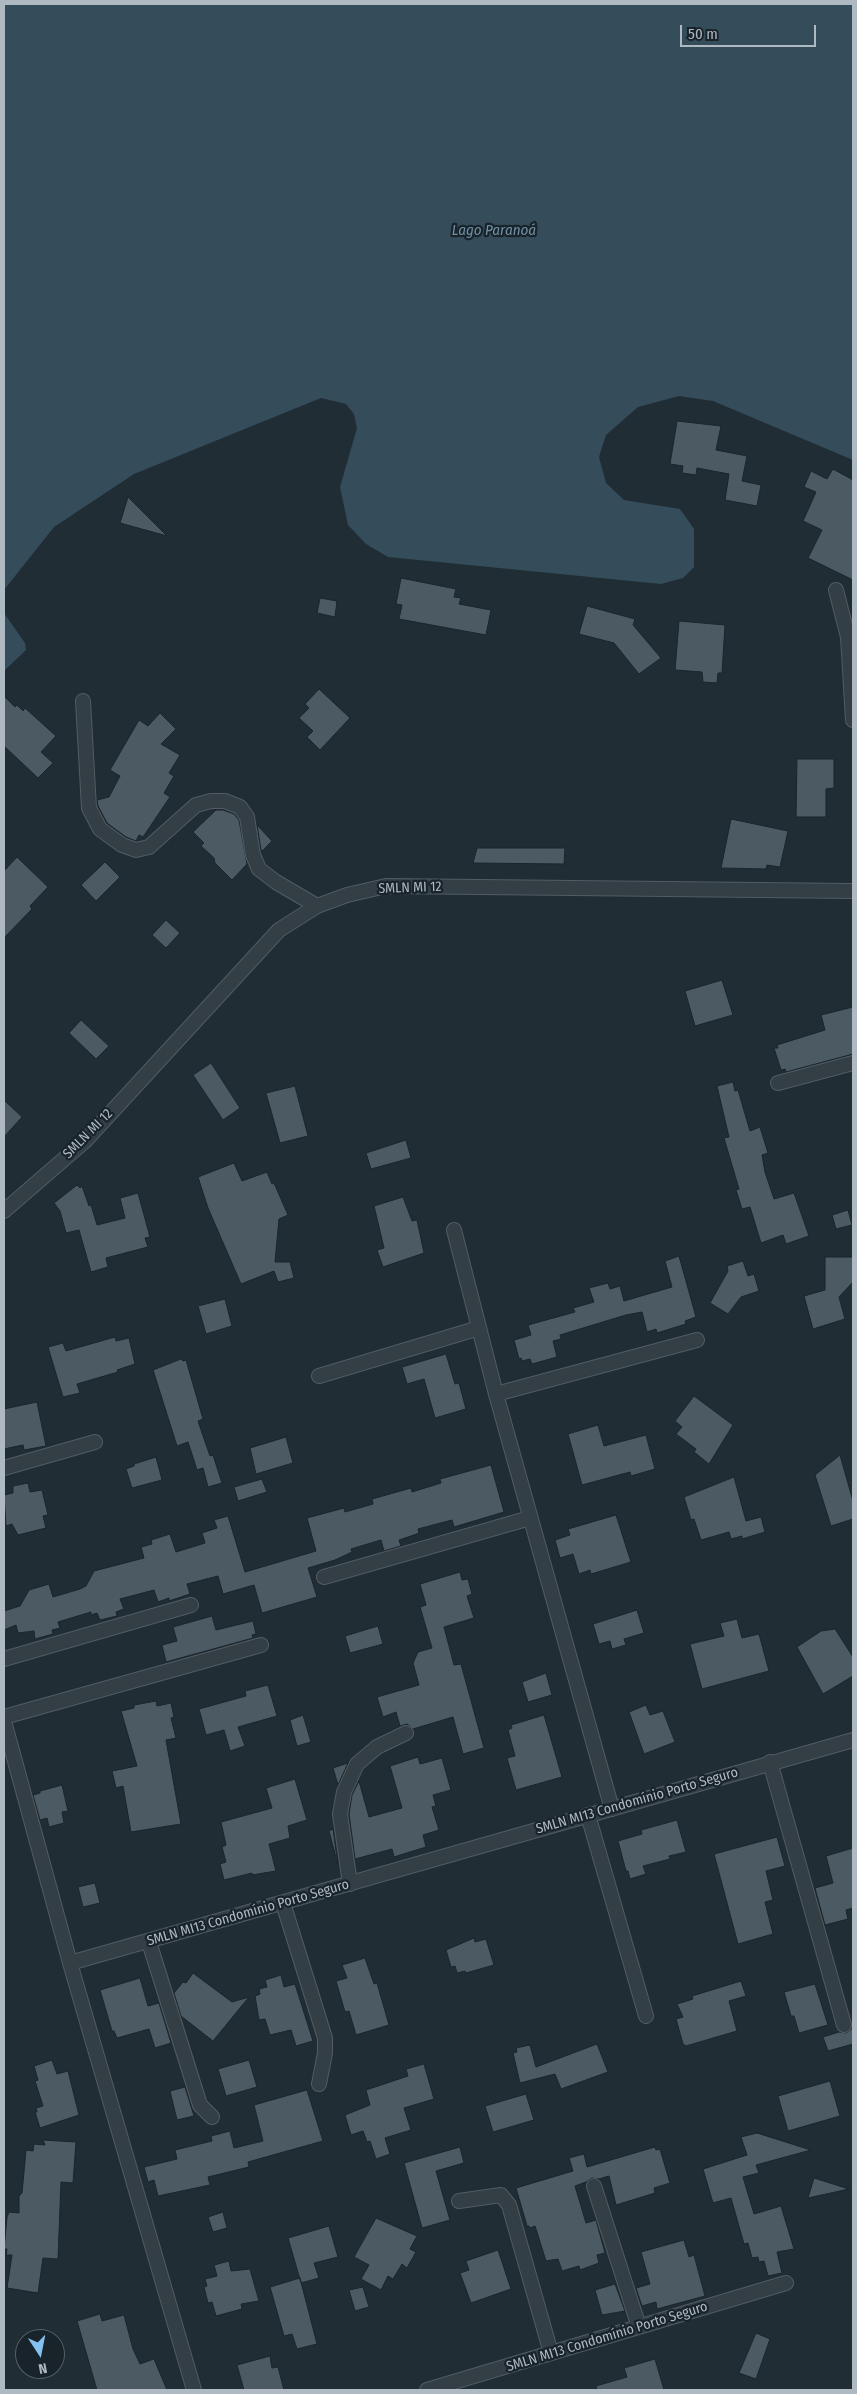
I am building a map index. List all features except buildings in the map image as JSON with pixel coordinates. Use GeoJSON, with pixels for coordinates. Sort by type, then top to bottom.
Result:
{"type":"FeatureCollection","features":[{"type":"Feature","properties":{"kind":"street"},"geometry":{"type":"LineString","coordinates":[[836,590],[848,637],[853,720]]}},
{"type":"Feature","properties":{"kind":"street"},"geometry":{"type":"LineString","coordinates":[[84,701],[89,808],[100,828],[122,845],[136,850],[149,847],[196,805],[211,801],[225,801],[240,807],[247,817],[253,855],[259,869],[276,882],[316,906]]}},
{"type":"Feature","properties":{"kind":"street","name":"SMLN MI 12"},"geometry":{"type":"LineString","coordinates":[[4,1210],[84,1141],[279,930],[316,906],[347,895],[386,886],[853,891]]}},
{"type":"Feature","properties":{"kind":"street"},"geometry":{"type":"LineString","coordinates":[[778,1083],[853,1063]]}},
{"type":"Feature","properties":{"kind":"street"},"geometry":{"type":"LineString","coordinates":[[454,1230],[496,1394],[612,1809]]}},
{"type":"Feature","properties":{"kind":"street"},"geometry":{"type":"LineString","coordinates":[[319,1376],[479,1328]]}},
{"type":"Feature","properties":{"kind":"street"},"geometry":{"type":"LineString","coordinates":[[496,1394],[697,1340]]}},
{"type":"Feature","properties":{"kind":"street"},"geometry":{"type":"LineString","coordinates":[[4,1468],[95,1442]]}},
{"type":"Feature","properties":{"kind":"street"},"geometry":{"type":"LineString","coordinates":[[324,1577],[530,1518]]}},
{"type":"Feature","properties":{"kind":"street"},"geometry":{"type":"LineString","coordinates":[[4,1659],[191,1605]]}},
{"type":"Feature","properties":{"kind":"street"},"geometry":{"type":"LineString","coordinates":[[4,1717],[261,1645]]}},
{"type":"Feature","properties":{"kind":"street"},"geometry":{"type":"LineString","coordinates":[[4,1721],[70,1963],[194,2390]]}},
{"type":"Feature","properties":{"kind":"street"},"geometry":{"type":"LineString","coordinates":[[350,1884],[340,1814],[344,1792],[357,1764],[377,1747],[406,1733]]}},
{"type":"Feature","properties":{"kind":"street","name":"SMLN MI13 Condomínio Porto Seguro"},"geometry":{"type":"LineString","coordinates":[[70,1963],[149,1942],[770,1762],[853,1740]]}},
{"type":"Feature","properties":{"kind":"street"},"geometry":{"type":"LineString","coordinates":[[770,1762],[844,2025]]}},
{"type":"Feature","properties":{"kind":"street"},"geometry":{"type":"LineString","coordinates":[[588,1815],[646,2016]]}},
{"type":"Feature","properties":{"kind":"street"},"geometry":{"type":"LineString","coordinates":[[283,1903],[324,2038],[325,2053],[319,2084]]}},
{"type":"Feature","properties":{"kind":"street"},"geometry":{"type":"LineString","coordinates":[[149,1942],[200,2105],[212,2117]]}},
{"type":"Feature","properties":{"kind":"street"},"geometry":{"type":"LineString","coordinates":[[594,2186],[639,2327]]}},
{"type":"Feature","properties":{"kind":"street"},"geometry":{"type":"LineString","coordinates":[[459,2201],[501,2195],[509,2205],[551,2353]]}},
{"type":"Feature","properties":{"kind":"street","name":"SMLN MI13 Condomínio Porto Seguro"},"geometry":{"type":"LineString","coordinates":[[427,2390],[786,2283]]}},
{"type":"Feature","properties":{"kind":"water","name":"Lago Paranoá"},"geometry":{"type":"Polygon","coordinates":[[[4,4],[853,4],[853,460],[713,401],[679,396],[638,407],[606,435],[599,457],[606,483],[624,500],[680,509],[694,529],[694,567],[683,578],[661,584],[388,557],[366,544],[348,525],[340,487],[357,428],[354,414],[346,404],[321,398],[134,474],[54,527],[4,590],[4,4]]]}},
{"type":"Feature","properties":{"kind":"water"},"geometry":{"type":"Polygon","coordinates":[[[4,613],[25,643],[26,650],[4,671],[4,613]]]}}]}
